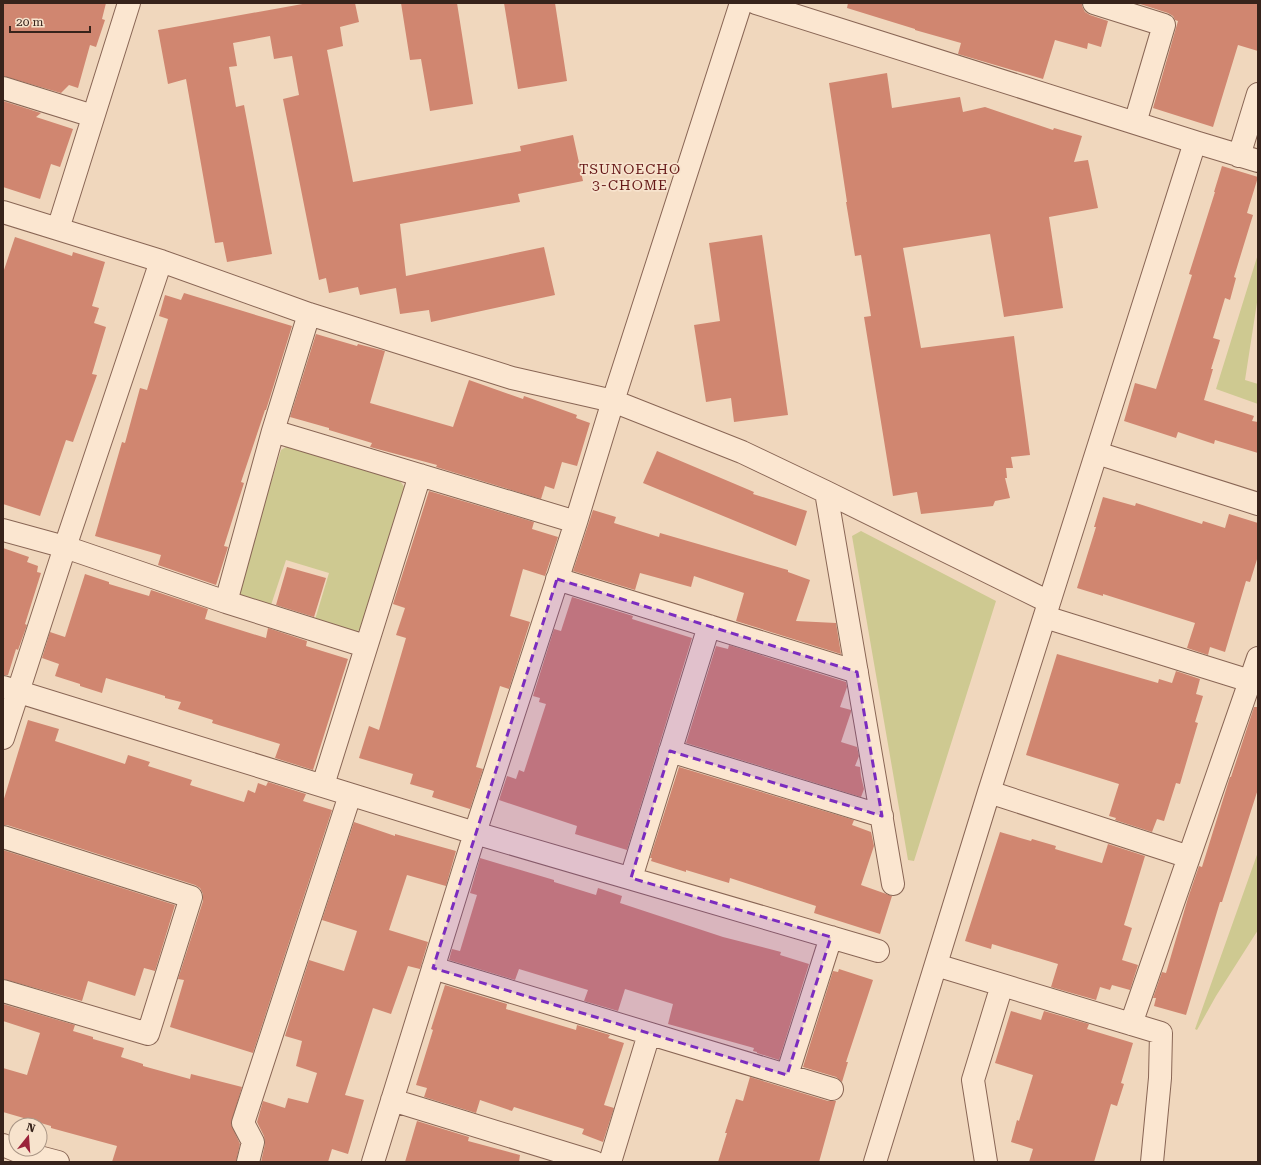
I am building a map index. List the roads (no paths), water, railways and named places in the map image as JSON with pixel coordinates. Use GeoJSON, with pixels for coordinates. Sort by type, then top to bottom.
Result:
{"type":"FeatureCollection","features":[{"type":"Feature","properties":{"kind":"street"},"geometry":{"type":"LineString","coordinates":[[58,229],[129,3]]}},
{"type":"Feature","properties":{"kind":"street"},"geometry":{"type":"LineString","coordinates":[[373,1162],[474,833],[576,522],[613,401],[741,3]]}},
{"type":"Feature","properties":{"kind":"street"},"geometry":{"type":"LineString","coordinates":[[756,3],[1249,159],[1258,94]]}},
{"type":"Feature","properties":{"kind":"street"},"geometry":{"type":"LineString","coordinates":[[1094,3],[1164,25],[1135,123]]}},
{"type":"Feature","properties":{"kind":"street"},"geometry":{"type":"LineString","coordinates":[[3,88],[93,116]]}},
{"type":"Feature","properties":{"kind":"street"},"geometry":{"type":"LineString","coordinates":[[875,1162],[989,792],[1195,142]]}},
{"type":"Feature","properties":{"kind":"street"},"geometry":{"type":"LineString","coordinates":[[4,215],[58,229],[161,261],[309,314],[512,378],[613,401],[742,452],[826,492],[1047,610],[1250,681]]}},
{"type":"Feature","properties":{"kind":"street"},"geometry":{"type":"LineString","coordinates":[[3,738],[10,689],[65,547],[161,261]]}},
{"type":"Feature","properties":{"kind":"street"},"geometry":{"type":"LineString","coordinates":[[226,602],[273,431],[309,314]]}},
{"type":"Feature","properties":{"kind":"street"},"geometry":{"type":"LineString","coordinates":[[273,431],[576,522]]}},
{"type":"Feature","properties":{"kind":"street"},"geometry":{"type":"LineString","coordinates":[[1097,453],[1258,504]]}},
{"type":"Feature","properties":{"kind":"street"},"geometry":{"type":"LineString","coordinates":[[323,785],[420,475]]}},
{"type":"Feature","properties":{"kind":"street"},"geometry":{"type":"LineString","coordinates":[[826,492],[894,884]]}},
{"type":"Feature","properties":{"kind":"street"},"geometry":{"type":"LineString","coordinates":[[3,530],[65,547],[226,602],[366,646]]}},
{"type":"Feature","properties":{"kind":"street"},"geometry":{"type":"LineString","coordinates":[[557,579],[857,672]]}},
{"type":"Feature","properties":{"kind":"street"},"geometry":{"type":"LineString","coordinates":[[631,878],[709,626]]}},
{"type":"Feature","properties":{"kind":"street"},"geometry":{"type":"LineString","coordinates":[[1131,1024],[1258,658]]}},
{"type":"Feature","properties":{"kind":"street"},"geometry":{"type":"LineString","coordinates":[[10,689],[474,833],[878,951]]}},
{"type":"Feature","properties":{"kind":"street"},"geometry":{"type":"LineString","coordinates":[[670,751],[882,816]]}},
{"type":"Feature","properties":{"kind":"street"},"geometry":{"type":"LineString","coordinates":[[989,792],[1189,857]]}},
{"type":"Feature","properties":{"kind":"street"},"geometry":{"type":"LineString","coordinates":[[248,1162],[253,1142],[243,1123],[350,795]]}},
{"type":"Feature","properties":{"kind":"street"},"geometry":{"type":"LineString","coordinates":[[3,837],[191,897],[148,1034],[3,991]]}},
{"type":"Feature","properties":{"kind":"street"},"geometry":{"type":"LineString","coordinates":[[787,1075],[831,937]]}},
{"type":"Feature","properties":{"kind":"street"},"geometry":{"type":"LineString","coordinates":[[936,964],[1161,1033],[1160,1078],[1152,1162]]}},
{"type":"Feature","properties":{"kind":"street"},"geometry":{"type":"LineString","coordinates":[[433,968],[832,1089]]}},
{"type":"Feature","properties":{"kind":"street"},"geometry":{"type":"LineString","coordinates":[[986,1162],[973,1080],[1002,985]]}},
{"type":"Feature","properties":{"kind":"street"},"geometry":{"type":"LineString","coordinates":[[610,1162],[649,1034]]}},
{"type":"Feature","properties":{"kind":"street"},"geometry":{"type":"LineString","coordinates":[[392,1100],[594,1162]]}},
{"type":"Feature","properties":{"kind":"street"},"geometry":{"type":"LineString","coordinates":[[3,1145],[20,1152],[58,1162]]}},
{"type":"Feature","properties":{"kind":"district","name":"TSUNOECHO 3-CHOME"},"geometry":{"type":"Point","coordinates":[630,178]}}]}
